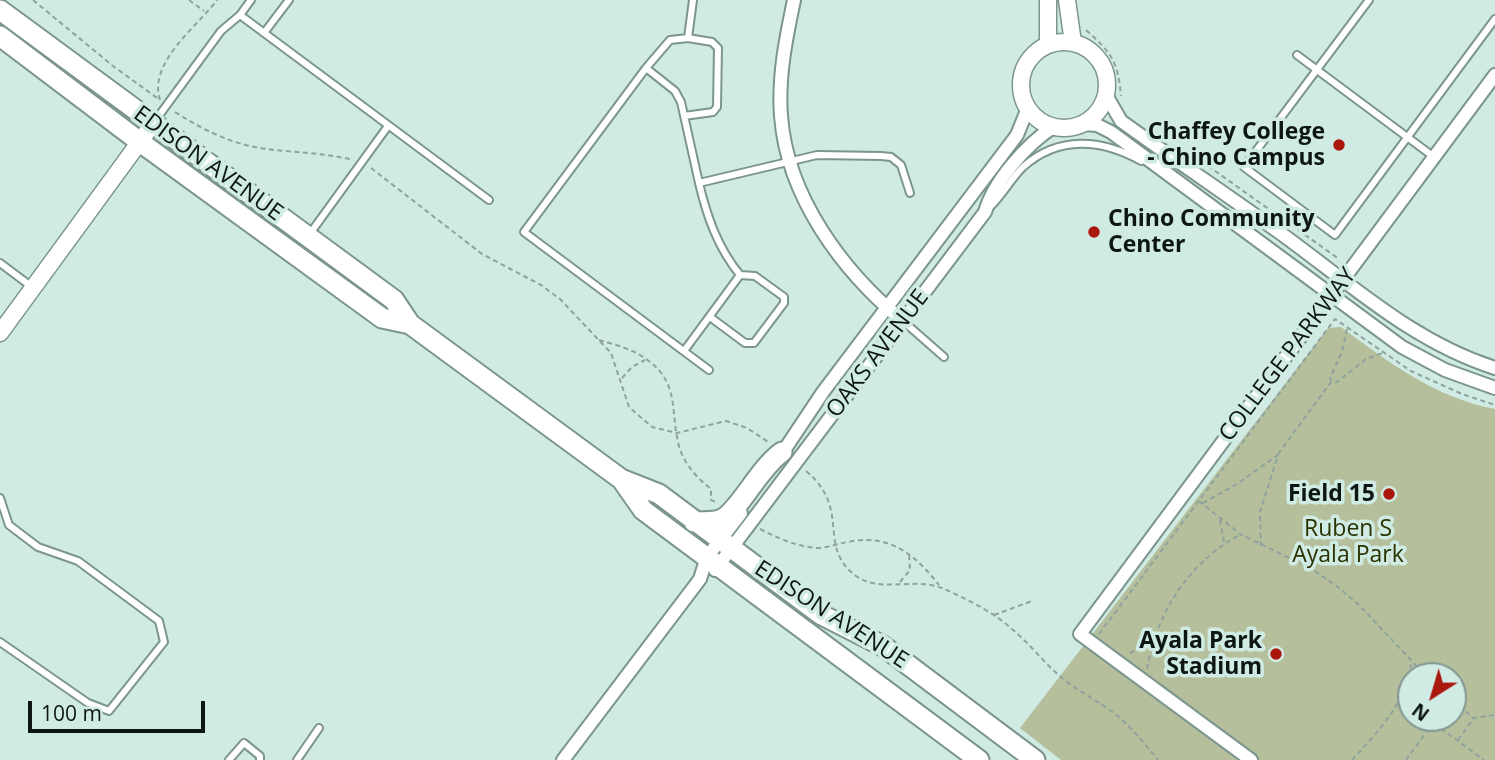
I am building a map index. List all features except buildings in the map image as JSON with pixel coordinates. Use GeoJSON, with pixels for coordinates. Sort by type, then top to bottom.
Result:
{"type":"FeatureCollection","features":[{"type":"Feature","properties":{"kind":"main road","name":"EDISON AVENUE"},"geometry":{"type":"LineString","coordinates":[[0,10],[152,125],[394,300],[410,324],[621,479],[659,495],[820,614],[883,646],[1035,760]]}},
{"type":"Feature","properties":{"kind":"main road","name":"EDISON AVENUE"},"geometry":{"type":"LineString","coordinates":[[0,36],[140,142],[382,318],[410,324]]}},
{"type":"Feature","properties":{"kind":"main road"},"geometry":{"type":"LineString","coordinates":[[694,522],[715,521],[732,512],[768,462],[789,457]]}},
{"type":"Feature","properties":{"kind":"main road","name":"EDISON AVENUE"},"geometry":{"type":"LineString","coordinates":[[621,479],[643,510],[979,760]]}},
{"type":"Feature","properties":{"kind":"street"},"geometry":{"type":"LineString","coordinates":[[794,0],[785,41],[780,92],[781,119],[790,160],[829,243],[872,295],[903,321]]}},
{"type":"Feature","properties":{"kind":"street"},"geometry":{"type":"LineString","coordinates":[[1048,0],[1048,45]]}},
{"type":"Feature","properties":{"kind":"street"},"geometry":{"type":"LineString","coordinates":[[1066,0],[1073,43]]}},
{"type":"Feature","properties":{"kind":"street"},"geometry":{"type":"LineString","coordinates":[[1106,95],[1093,117],[1083,124],[1053,127],[1034,117],[1028,108],[1022,97],[1023,72],[1037,51],[1048,45],[1073,43],[1096,57],[1103,68],[1106,95],[1121,121],[1425,340],[1454,354],[1495,368]]}},
{"type":"Feature","properties":{"kind":"street","name":"COLLEGE PARKWAY"},"geometry":{"type":"LineString","coordinates":[[1251,760],[1080,635],[1334,296],[1495,75]]}},
{"type":"Feature","properties":{"kind":"street","name":"OAKS AVENUE"},"geometry":{"type":"LineString","coordinates":[[789,457],[886,307],[1017,135],[1028,108]]}},
{"type":"Feature","properties":{"kind":"street"},"geometry":{"type":"LineString","coordinates":[[1083,124],[1097,125],[1111,132],[1422,359],[1495,388]]}},
{"type":"Feature","properties":{"kind":"street"},"geometry":{"type":"LineString","coordinates":[[0,333],[152,125]]}},
{"type":"Feature","properties":{"kind":"street","name":"OAKS AVENUE"},"geometry":{"type":"LineString","coordinates":[[563,760],[726,545],[776,468],[789,457],[903,321],[985,212],[989,199],[1031,144],[1053,127]]}},
{"type":"Feature","properties":{"kind":"lane"},"geometry":{"type":"LineString","coordinates":[[152,125],[221,31],[240,15],[251,0]]}},
{"type":"Feature","properties":{"kind":"lane"},"geometry":{"type":"LineString","coordinates":[[264,33],[289,0]]}},
{"type":"Feature","properties":{"kind":"lane"},"geometry":{"type":"LineString","coordinates":[[688,38],[693,0]]}},
{"type":"Feature","properties":{"kind":"lane"},"geometry":{"type":"LineString","coordinates":[[1369,0],[1244,167],[1335,235],[1495,19]]}},
{"type":"Feature","properties":{"kind":"lane"},"geometry":{"type":"LineString","coordinates":[[240,15],[489,200]]}},
{"type":"Feature","properties":{"kind":"lane"},"geometry":{"type":"LineString","coordinates":[[684,116],[713,112],[717,107],[718,48],[712,42],[688,38],[670,40],[646,68],[524,232],[709,370]]}},
{"type":"Feature","properties":{"kind":"lane"},"geometry":{"type":"LineString","coordinates":[[1297,55],[1434,157]]}},
{"type":"Feature","properties":{"kind":"lane"},"geometry":{"type":"LineString","coordinates":[[646,68],[675,91],[684,116],[705,210],[725,256],[740,275],[755,276],[784,297],[784,303],[754,343],[745,343],[710,317]]}},
{"type":"Feature","properties":{"kind":"lane"},"geometry":{"type":"LineString","coordinates":[[308,236],[388,126]]}},
{"type":"Feature","properties":{"kind":"lane"},"geometry":{"type":"LineString","coordinates":[[985,212],[1024,167],[1041,154],[1062,146],[1085,142],[1105,144],[1123,150],[1176,186],[1197,195]]}},
{"type":"Feature","properties":{"kind":"lane"},"geometry":{"type":"LineString","coordinates":[[699,183],[817,155],[891,158],[901,165],[910,193]]}},
{"type":"Feature","properties":{"kind":"lane"},"geometry":{"type":"LineString","coordinates":[[0,262],[33,288]]}},
{"type":"Feature","properties":{"kind":"lane"},"geometry":{"type":"LineString","coordinates":[[684,351],[740,275]]}},
{"type":"Feature","properties":{"kind":"lane"},"geometry":{"type":"LineString","coordinates":[[903,321],[944,357]]}},
{"type":"Feature","properties":{"kind":"lane"},"geometry":{"type":"LineString","coordinates":[[0,498],[9,525],[38,547],[78,561],[159,621],[164,642],[109,711],[88,703],[0,642]]}},
{"type":"Feature","properties":{"kind":"lane"},"geometry":{"type":"LineString","coordinates":[[297,760],[320,728]]}},
{"type":"Feature","properties":{"kind":"lane"},"geometry":{"type":"LineString","coordinates":[[229,760],[244,743],[260,756],[260,760]]}},
{"type":"Feature","properties":{"kind":"path"},"geometry":{"type":"LineString","coordinates":[[33,0],[113,66],[167,106],[219,136],[248,146],[325,153],[360,163],[393,183],[493,261],[551,293],[611,353],[629,407],[652,427],[677,433],[726,421],[747,428],[789,457],[826,490],[834,518],[833,540],[843,562],[867,582],[940,587]]}},
{"type":"Feature","properties":{"kind":"path"},"geometry":{"type":"LineString","coordinates":[[189,0],[205,12]]}},
{"type":"Feature","properties":{"kind":"path"},"geometry":{"type":"LineString","coordinates":[[160,100],[156,88],[159,72],[217,0]]}},
{"type":"Feature","properties":{"kind":"path"},"geometry":{"type":"LineString","coordinates":[[1082,27],[1106,48],[1119,67],[1122,101]]}},
{"type":"Feature","properties":{"kind":"path"},"geometry":{"type":"LineString","coordinates":[[1186,151],[1339,259]]}},
{"type":"Feature","properties":{"kind":"path"},"geometry":{"type":"LineString","coordinates":[[1095,638],[1200,502],[1335,319]]}},
{"type":"Feature","properties":{"kind":"path"},"geometry":{"type":"LineString","coordinates":[[1332,382],[1330,377],[1342,352],[1348,327]]}},
{"type":"Feature","properties":{"kind":"path"},"geometry":{"type":"LineString","coordinates":[[598,340],[646,359],[654,366]]}},
{"type":"Feature","properties":{"kind":"path"},"geometry":{"type":"LineString","coordinates":[[1200,502],[1237,484],[1278,455],[1332,382],[1337,382],[1366,359],[1384,352]]}},
{"type":"Feature","properties":{"kind":"path"},"geometry":{"type":"LineString","coordinates":[[621,379],[632,367],[646,359]]}},
{"type":"Feature","properties":{"kind":"path"},"geometry":{"type":"LineString","coordinates":[[1262,546],[1260,512],[1278,455]]}},
{"type":"Feature","properties":{"kind":"path"},"geometry":{"type":"LineString","coordinates":[[1200,502],[1240,534],[1310,568],[1338,587],[1359,605],[1411,662]]}},
{"type":"Feature","properties":{"kind":"path"},"geometry":{"type":"LineString","coordinates":[[1219,518],[1224,544]]}},
{"type":"Feature","properties":{"kind":"path"},"geometry":{"type":"LineString","coordinates":[[1146,677],[1152,644],[1183,582],[1224,544],[1240,534]]}},
{"type":"Feature","properties":{"kind":"path"},"geometry":{"type":"LineString","coordinates":[[898,583],[910,570],[908,553],[940,587],[993,615],[1012,629],[1062,678],[1122,721],[1158,760]]}},
{"type":"Feature","properties":{"kind":"path"},"geometry":{"type":"LineString","coordinates":[[993,615],[1032,601]]}},
{"type":"Feature","properties":{"kind":"path"},"geometry":{"type":"LineString","coordinates":[[1128,654],[1152,644]]}},
{"type":"Feature","properties":{"kind":"path"},"geometry":{"type":"LineString","coordinates":[[1352,760],[1381,729],[1397,701]]}},
{"type":"Feature","properties":{"kind":"path"},"geometry":{"type":"LineString","coordinates":[[1467,712],[1474,718],[1495,716]]}},
{"type":"Feature","properties":{"kind":"path"},"geometry":{"type":"LineString","coordinates":[[1458,741],[1474,718]]}},
{"type":"Feature","properties":{"kind":"path"},"geometry":{"type":"LineString","coordinates":[[1406,760],[1432,728],[1439,727],[1484,760]]}},
{"type":"Feature","properties":{"kind":"green space","name":"Ruben S Ayala Park"},"geometry":{"type":"Polygon","coordinates":[[[1341,327],[1395,365],[1433,387],[1473,404],[1495,409],[1495,760],[1061,760],[1020,728],[1328,328],[1341,327]]]}},
{"type":"Feature","properties":{"kind":"place","name":"Chaffey College - Chino Campus"},"geometry":{"type":"Point","coordinates":[1339,145]}},
{"type":"Feature","properties":{"kind":"place","name":"Chino Community Center"},"geometry":{"type":"Point","coordinates":[1094,232]}},
{"type":"Feature","properties":{"kind":"place","name":"Field 15"},"geometry":{"type":"Point","coordinates":[1389,494]}},
{"type":"Feature","properties":{"kind":"place","name":"Ayala Park Stadium"},"geometry":{"type":"Point","coordinates":[1276,654]}}]}
